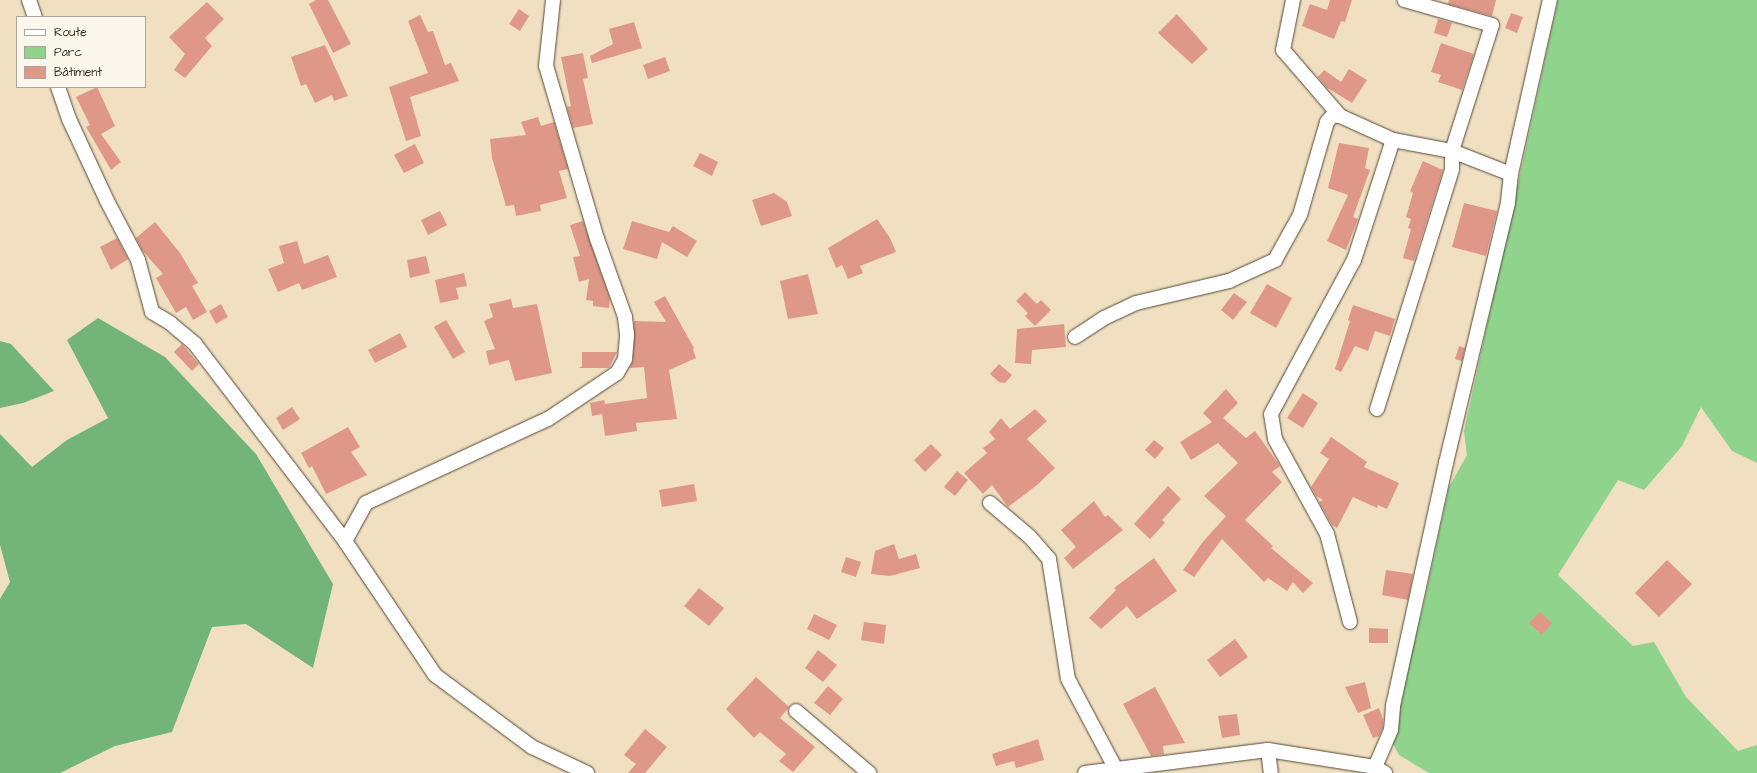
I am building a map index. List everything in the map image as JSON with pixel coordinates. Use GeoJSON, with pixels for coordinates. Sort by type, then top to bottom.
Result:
{"type":"FeatureCollection","features":[{"type":"Feature","properties":{"kind":"street"},"geometry":{"type":"LineString","coordinates":[[29,0],[35,16]]}},
{"type":"Feature","properties":{"kind":"street"},"geometry":{"type":"LineString","coordinates":[[345,541],[366,503],[548,419],[617,373],[624,359],[627,334],[625,318],[597,239],[546,66],[553,0]]}},
{"type":"Feature","properties":{"kind":"street"},"geometry":{"type":"LineString","coordinates":[[1293,0],[1283,50],[1340,116]]}},
{"type":"Feature","properties":{"kind":"street"},"geometry":{"type":"LineString","coordinates":[[1377,409],[1452,169],[1452,151],[1492,25],[1404,0]]}},
{"type":"Feature","properties":{"kind":"street"},"geometry":{"type":"LineString","coordinates":[[1085,773],[1268,750],[1380,770],[1391,730],[1393,706],[1446,463],[1508,202],[1511,174],[1550,0]]}},
{"type":"Feature","properties":{"kind":"street"},"geometry":{"type":"LineString","coordinates":[[58,88],[69,119],[104,194],[138,260],[152,312],[170,323],[195,344],[345,541],[435,675],[566,773]]}},
{"type":"Feature","properties":{"kind":"street"},"geometry":{"type":"LineString","coordinates":[[1075,337],[1104,318],[1136,303],[1229,281],[1274,260],[1300,215],[1328,122],[1333,115],[1340,116],[1393,140],[1452,151],[1511,174]]}},
{"type":"Feature","properties":{"kind":"street"},"geometry":{"type":"LineString","coordinates":[[1350,622],[1327,534],[1275,440],[1271,414],[1354,260],[1393,140]]}},
{"type":"Feature","properties":{"kind":"street"},"geometry":{"type":"LineString","coordinates":[[990,504],[1030,537],[1049,559],[1068,679],[1117,770]]}},
{"type":"Feature","properties":{"kind":"street"},"geometry":{"type":"LineString","coordinates":[[796,711],[869,773]]}},
{"type":"Feature","properties":{"kind":"street"},"geometry":{"type":"LineString","coordinates":[[532,747],[587,773]]}},
{"type":"Feature","properties":{"kind":"street"},"geometry":{"type":"LineString","coordinates":[[1268,750],[1271,773]]}},
{"type":"Feature","properties":{"kind":"green space"},"geometry":{"type":"Polygon","coordinates":[[[1558,0],[1757,0],[1757,463],[1732,451],[1701,407],[1682,446],[1644,490],[1618,480],[1558,575],[1633,646],[1654,642],[1686,697],[1738,751],[1757,745],[1757,773],[1429,773],[1399,755],[1390,738],[1423,607],[1449,487],[1467,455],[1464,431],[1558,0]]]}},
{"type":"Feature","properties":{"kind":"green space"},"geometry":{"type":"Polygon","coordinates":[[[98,318],[165,357],[256,454],[333,584],[313,668],[246,624],[212,627],[172,732],[115,746],[60,773],[0,773],[0,599],[10,582],[0,545],[0,434],[32,467],[67,440],[108,418],[67,340],[98,318]]]}},
{"type":"Feature","properties":{"kind":"green space"},"geometry":{"type":"Polygon","coordinates":[[[0,341],[11,344],[54,391],[23,403],[0,408],[0,341]]]}},
{"type":"Feature","properties":{"kind":"building"},"geometry":{"type":"Polygon","coordinates":[[[316,0],[328,0],[351,44],[333,53],[309,4],[316,0]]]}},
{"type":"Feature","properties":{"kind":"building"},"geometry":{"type":"Polygon","coordinates":[[[1330,0],[1352,0],[1345,22],[1341,21],[1334,39],[1302,26],[1310,4],[1327,10],[1330,0]]]}},
{"type":"Feature","properties":{"kind":"building"},"geometry":{"type":"Polygon","coordinates":[[[1449,0],[1496,0],[1492,16],[1448,4],[1449,0]]]}},
{"type":"Feature","properties":{"kind":"building"},"geometry":{"type":"Polygon","coordinates":[[[207,2],[224,19],[205,38],[212,46],[185,78],[174,70],[185,54],[169,37],[207,2]]]}},
{"type":"Feature","properties":{"kind":"building"},"geometry":{"type":"Polygon","coordinates":[[[519,9],[529,16],[520,31],[509,24],[519,9]]]}},
{"type":"Feature","properties":{"kind":"building"},"geometry":{"type":"Polygon","coordinates":[[[1511,13],[1523,17],[1517,33],[1505,28],[1511,13]]]}},
{"type":"Feature","properties":{"kind":"building"},"geometry":{"type":"Polygon","coordinates":[[[1177,14],[1208,49],[1192,64],[1158,33],[1177,14]]]}},
{"type":"Feature","properties":{"kind":"building"},"geometry":{"type":"Polygon","coordinates":[[[420,15],[428,32],[433,31],[445,65],[451,63],[459,81],[410,97],[421,136],[406,141],[389,87],[428,73],[408,21],[420,15]]]}},
{"type":"Feature","properties":{"kind":"building"},"geometry":{"type":"Polygon","coordinates":[[[1438,19],[1452,23],[1447,37],[1434,33],[1438,19]]]}},
{"type":"Feature","properties":{"kind":"building"},"geometry":{"type":"Polygon","coordinates":[[[634,22],[642,48],[592,63],[590,56],[613,44],[609,29],[634,22]]]}},
{"type":"Feature","properties":{"kind":"building"},"geometry":{"type":"Polygon","coordinates":[[[1441,43],[1474,54],[1462,90],[1438,82],[1441,75],[1431,72],[1441,43]]]}},
{"type":"Feature","properties":{"kind":"building"},"geometry":{"type":"Polygon","coordinates":[[[325,45],[348,96],[334,101],[332,95],[315,103],[306,84],[301,86],[291,57],[325,45]]]}},
{"type":"Feature","properties":{"kind":"building"},"geometry":{"type":"Polygon","coordinates":[[[583,53],[588,78],[583,79],[593,124],[573,128],[567,107],[571,106],[561,57],[583,53]]]}},
{"type":"Feature","properties":{"kind":"building"},"geometry":{"type":"Polygon","coordinates":[[[665,57],[670,71],[648,79],[643,65],[665,57]]]}},
{"type":"Feature","properties":{"kind":"building"},"geometry":{"type":"Polygon","coordinates":[[[1349,69],[1367,80],[1352,103],[1326,87],[1318,77],[1324,70],[1341,82],[1349,69]]]}},
{"type":"Feature","properties":{"kind":"building"},"geometry":{"type":"Polygon","coordinates":[[[97,88],[115,126],[101,134],[121,162],[111,170],[86,127],[90,125],[76,97],[97,88]]]}},
{"type":"Feature","properties":{"kind":"building"},"geometry":{"type":"Polygon","coordinates":[[[538,117],[541,126],[554,122],[568,169],[559,171],[567,198],[540,205],[541,211],[516,216],[514,205],[506,206],[492,158],[490,139],[526,135],[521,122],[538,117]]]}},
{"type":"Feature","properties":{"kind":"building"},"geometry":{"type":"Polygon","coordinates":[[[1339,143],[1369,148],[1365,168],[1370,170],[1353,217],[1358,219],[1346,250],[1327,241],[1348,195],[1328,188],[1339,143]]]}},
{"type":"Feature","properties":{"kind":"building"},"geometry":{"type":"Polygon","coordinates":[[[415,144],[424,163],[404,173],[394,155],[415,144]]]}},
{"type":"Feature","properties":{"kind":"building"},"geometry":{"type":"Polygon","coordinates":[[[700,153],[718,162],[712,176],[693,166],[700,153]]]}},
{"type":"Feature","properties":{"kind":"building"},"geometry":{"type":"Polygon","coordinates":[[[1423,161],[1443,170],[1414,261],[1403,258],[1411,229],[1408,228],[1411,219],[1406,217],[1413,193],[1410,191],[1423,161]]]}},
{"type":"Feature","properties":{"kind":"building"},"geometry":{"type":"Polygon","coordinates":[[[774,193],[787,202],[792,216],[761,226],[752,200],[774,193]]]}},
{"type":"Feature","properties":{"kind":"building"},"geometry":{"type":"Polygon","coordinates":[[[1464,203],[1497,211],[1486,256],[1452,247],[1464,203]]]}},
{"type":"Feature","properties":{"kind":"building"},"geometry":{"type":"Polygon","coordinates":[[[440,211],[447,225],[428,235],[421,220],[440,211]]]}},
{"type":"Feature","properties":{"kind":"building"},"geometry":{"type":"Polygon","coordinates":[[[877,219],[890,238],[896,252],[860,266],[863,273],[848,279],[842,265],[836,268],[828,248],[877,219]]]}},
{"type":"Feature","properties":{"kind":"building"},"geometry":{"type":"Polygon","coordinates":[[[583,221],[610,299],[609,308],[593,306],[593,301],[586,300],[589,279],[579,282],[573,257],[580,256],[570,225],[583,221]]]}},
{"type":"Feature","properties":{"kind":"building"},"geometry":{"type":"Polygon","coordinates":[[[632,221],[669,232],[673,226],[697,241],[687,257],[662,242],[657,259],[623,249],[632,221]]]}},
{"type":"Feature","properties":{"kind":"building"},"geometry":{"type":"Polygon","coordinates":[[[155,222],[180,253],[198,283],[192,286],[207,312],[193,320],[186,307],[176,313],[156,278],[163,274],[142,250],[136,238],[155,222]]]}},
{"type":"Feature","properties":{"kind":"building"},"geometry":{"type":"Polygon","coordinates":[[[117,238],[128,259],[111,270],[100,247],[117,238]]]}},
{"type":"Feature","properties":{"kind":"building"},"geometry":{"type":"Polygon","coordinates":[[[297,241],[304,264],[328,255],[337,277],[302,290],[299,283],[278,292],[268,269],[284,263],[279,246],[297,241]]]}},
{"type":"Feature","properties":{"kind":"building"},"geometry":{"type":"Polygon","coordinates":[[[426,256],[430,273],[410,278],[407,260],[426,256]]]}},
{"type":"Feature","properties":{"kind":"building"},"geometry":{"type":"Polygon","coordinates":[[[464,273],[467,286],[456,288],[459,299],[440,303],[435,280],[464,273]]]}},
{"type":"Feature","properties":{"kind":"building"},"geometry":{"type":"Polygon","coordinates":[[[808,274],[818,314],[788,319],[780,281],[808,274]]]}},
{"type":"Feature","properties":{"kind":"building"},"geometry":{"type":"Polygon","coordinates":[[[1267,284],[1292,298],[1276,328],[1250,313],[1267,284]]]}},
{"type":"Feature","properties":{"kind":"building"},"geometry":{"type":"Polygon","coordinates":[[[1025,292],[1037,304],[1041,300],[1051,310],[1035,326],[1025,316],[1028,313],[1016,301],[1025,292]]]}},
{"type":"Feature","properties":{"kind":"building"},"geometry":{"type":"Polygon","coordinates":[[[1234,293],[1247,302],[1233,320],[1221,310],[1234,293]]]}},
{"type":"Feature","properties":{"kind":"building"},"geometry":{"type":"Polygon","coordinates":[[[665,296],[694,348],[696,358],[669,370],[677,419],[636,423],[637,431],[605,436],[602,414],[592,416],[590,403],[604,400],[605,404],[647,398],[644,367],[630,368],[633,360],[634,321],[666,322],[654,302],[665,296]]]}},
{"type":"Feature","properties":{"kind":"building"},"geometry":{"type":"Polygon","coordinates":[[[511,299],[513,308],[537,304],[552,373],[515,381],[509,360],[489,365],[486,351],[495,349],[484,321],[493,317],[489,304],[511,299]]]}},
{"type":"Feature","properties":{"kind":"building"},"geometry":{"type":"Polygon","coordinates":[[[221,304],[228,317],[216,324],[209,311],[221,304]]]}},
{"type":"Feature","properties":{"kind":"building"},"geometry":{"type":"Polygon","coordinates":[[[1353,305],[1395,319],[1390,336],[1375,331],[1368,351],[1355,346],[1341,372],[1335,369],[1350,321],[1348,320],[1353,305]]]}},
{"type":"Feature","properties":{"kind":"building"},"geometry":{"type":"Polygon","coordinates":[[[446,320],[465,352],[453,359],[434,327],[446,320]]]}},
{"type":"Feature","properties":{"kind":"building"},"geometry":{"type":"Polygon","coordinates":[[[1064,324],[1066,347],[1032,350],[1031,364],[1015,363],[1017,329],[1064,324]]]}},
{"type":"Feature","properties":{"kind":"building"},"geometry":{"type":"Polygon","coordinates":[[[400,333],[407,347],[375,363],[368,350],[400,333]]]}},
{"type":"Feature","properties":{"kind":"building"},"geometry":{"type":"Polygon","coordinates":[[[182,344],[199,364],[192,371],[174,352],[182,344]]]}},
{"type":"Feature","properties":{"kind":"building"},"geometry":{"type":"Polygon","coordinates":[[[1459,346],[1465,348],[1462,361],[1455,359],[1459,346]]]}},
{"type":"Feature","properties":{"kind":"building"},"geometry":{"type":"Polygon","coordinates":[[[582,352],[617,352],[609,368],[579,368],[582,366],[582,352]]]}},
{"type":"Feature","properties":{"kind":"building"},"geometry":{"type":"Polygon","coordinates":[[[999,364],[1012,375],[1005,383],[999,382],[990,374],[999,364]]]}},
{"type":"Feature","properties":{"kind":"building"},"geometry":{"type":"Polygon","coordinates":[[[1226,389],[1238,403],[1223,418],[1246,438],[1255,431],[1280,466],[1272,472],[1282,482],[1245,520],[1273,546],[1271,548],[1313,583],[1303,593],[1293,582],[1287,591],[1268,578],[1264,582],[1222,539],[1194,577],[1183,570],[1202,543],[1226,516],[1204,496],[1238,463],[1218,443],[1191,460],[1180,442],[1212,422],[1203,413],[1226,389]]]}},
{"type":"Feature","properties":{"kind":"building"},"geometry":{"type":"Polygon","coordinates":[[[1303,393],[1318,403],[1303,428],[1287,418],[1303,393]]]}},
{"type":"Feature","properties":{"kind":"building"},"geometry":{"type":"Polygon","coordinates":[[[292,407],[300,419],[283,430],[276,418],[292,407]]]}},
{"type":"Feature","properties":{"kind":"building"},"geometry":{"type":"Polygon","coordinates":[[[1035,409],[1047,421],[1027,439],[1055,468],[1037,485],[1008,507],[992,485],[983,494],[964,473],[987,453],[983,448],[995,439],[989,432],[1001,418],[1010,429],[1035,409]]]}},
{"type":"Feature","properties":{"kind":"building"},"geometry":{"type":"Polygon","coordinates":[[[348,427],[360,447],[351,452],[367,475],[326,494],[312,466],[309,468],[301,453],[348,427]]]}},
{"type":"Feature","properties":{"kind":"building"},"geometry":{"type":"Polygon","coordinates":[[[1331,437],[1367,462],[1364,467],[1399,483],[1387,509],[1378,505],[1377,508],[1353,497],[1337,528],[1332,525],[1319,502],[1323,500],[1316,496],[1311,487],[1329,459],[1320,453],[1331,437]]]}},
{"type":"Feature","properties":{"kind":"building"},"geometry":{"type":"Polygon","coordinates":[[[1154,440],[1164,448],[1155,459],[1145,450],[1154,440]]]}},
{"type":"Feature","properties":{"kind":"building"},"geometry":{"type":"Polygon","coordinates":[[[931,444],[942,455],[925,472],[914,460],[931,444]]]}},
{"type":"Feature","properties":{"kind":"building"},"geometry":{"type":"Polygon","coordinates":[[[957,471],[968,480],[955,496],[944,487],[957,471]]]}},
{"type":"Feature","properties":{"kind":"building"},"geometry":{"type":"Polygon","coordinates":[[[694,484],[697,501],[662,507],[659,490],[694,484]]]}},
{"type":"Feature","properties":{"kind":"building"},"geometry":{"type":"Polygon","coordinates":[[[1168,486],[1181,499],[1162,520],[1165,523],[1150,539],[1134,524],[1168,486]]]}},
{"type":"Feature","properties":{"kind":"building"},"geometry":{"type":"Polygon","coordinates":[[[1094,501],[1105,517],[1108,515],[1123,530],[1073,569],[1064,558],[1076,547],[1061,530],[1094,501]]]}},
{"type":"Feature","properties":{"kind":"building"},"geometry":{"type":"Polygon","coordinates":[[[894,544],[899,559],[916,554],[920,568],[890,576],[871,574],[875,551],[894,544]]]}},
{"type":"Feature","properties":{"kind":"building"},"geometry":{"type":"Polygon","coordinates":[[[846,557],[861,562],[856,577],[841,572],[846,557]]]}},
{"type":"Feature","properties":{"kind":"building"},"geometry":{"type":"Polygon","coordinates":[[[1154,558],[1177,591],[1137,619],[1127,606],[1101,629],[1089,618],[1116,590],[1114,588],[1154,558]]]}},
{"type":"Feature","properties":{"kind":"building"},"geometry":{"type":"Polygon","coordinates":[[[1667,560],[1692,584],[1659,617],[1635,593],[1667,560]]]}},
{"type":"Feature","properties":{"kind":"building"},"geometry":{"type":"Polygon","coordinates":[[[1386,570],[1413,574],[1408,600],[1382,595],[1386,570]]]}},
{"type":"Feature","properties":{"kind":"building"},"geometry":{"type":"Polygon","coordinates":[[[699,588],[724,608],[709,626],[684,606],[699,588]]]}},
{"type":"Feature","properties":{"kind":"building"},"geometry":{"type":"Polygon","coordinates":[[[1540,612],[1552,623],[1542,635],[1529,623],[1540,612]]]}},
{"type":"Feature","properties":{"kind":"building"},"geometry":{"type":"Polygon","coordinates":[[[814,614],[837,625],[829,640],[807,629],[814,614]]]}},
{"type":"Feature","properties":{"kind":"building"},"geometry":{"type":"Polygon","coordinates":[[[864,622],[886,625],[884,644],[861,640],[864,622]]]}},
{"type":"Feature","properties":{"kind":"building"},"geometry":{"type":"Polygon","coordinates":[[[1369,628],[1388,629],[1388,643],[1369,643],[1369,628]]]}},
{"type":"Feature","properties":{"kind":"building"},"geometry":{"type":"Polygon","coordinates":[[[1235,639],[1248,657],[1220,677],[1207,660],[1235,639]]]}},
{"type":"Feature","properties":{"kind":"building"},"geometry":{"type":"Polygon","coordinates":[[[818,650],[837,665],[823,682],[805,668],[818,650]]]}},
{"type":"Feature","properties":{"kind":"building"},"geometry":{"type":"Polygon","coordinates":[[[756,677],[789,707],[780,718],[815,747],[793,772],[779,761],[786,754],[760,732],[754,738],[726,709],[756,677]]]}},
{"type":"Feature","properties":{"kind":"building"},"geometry":{"type":"Polygon","coordinates":[[[1365,682],[1371,708],[1358,713],[1345,687],[1365,682]]]}},
{"type":"Feature","properties":{"kind":"building"},"geometry":{"type":"Polygon","coordinates":[[[828,686],[843,699],[830,715],[814,703],[828,686]]]}},
{"type":"Feature","properties":{"kind":"building"},"geometry":{"type":"Polygon","coordinates":[[[1155,687],[1185,743],[1163,746],[1164,754],[1151,756],[1123,704],[1155,687]]]}},
{"type":"Feature","properties":{"kind":"building"},"geometry":{"type":"Polygon","coordinates":[[[1379,708],[1383,719],[1383,728],[1379,736],[1373,738],[1363,715],[1379,708]]]}},
{"type":"Feature","properties":{"kind":"building"},"geometry":{"type":"Polygon","coordinates":[[[1237,714],[1240,735],[1222,738],[1218,716],[1237,714]]]}},
{"type":"Feature","properties":{"kind":"building"},"geometry":{"type":"Polygon","coordinates":[[[645,729],[667,747],[645,773],[628,773],[636,764],[624,755],[645,729]]]}},
{"type":"Feature","properties":{"kind":"building"},"geometry":{"type":"Polygon","coordinates":[[[1038,739],[1044,760],[1016,768],[1014,761],[996,766],[992,754],[1038,739]]]}}]}
